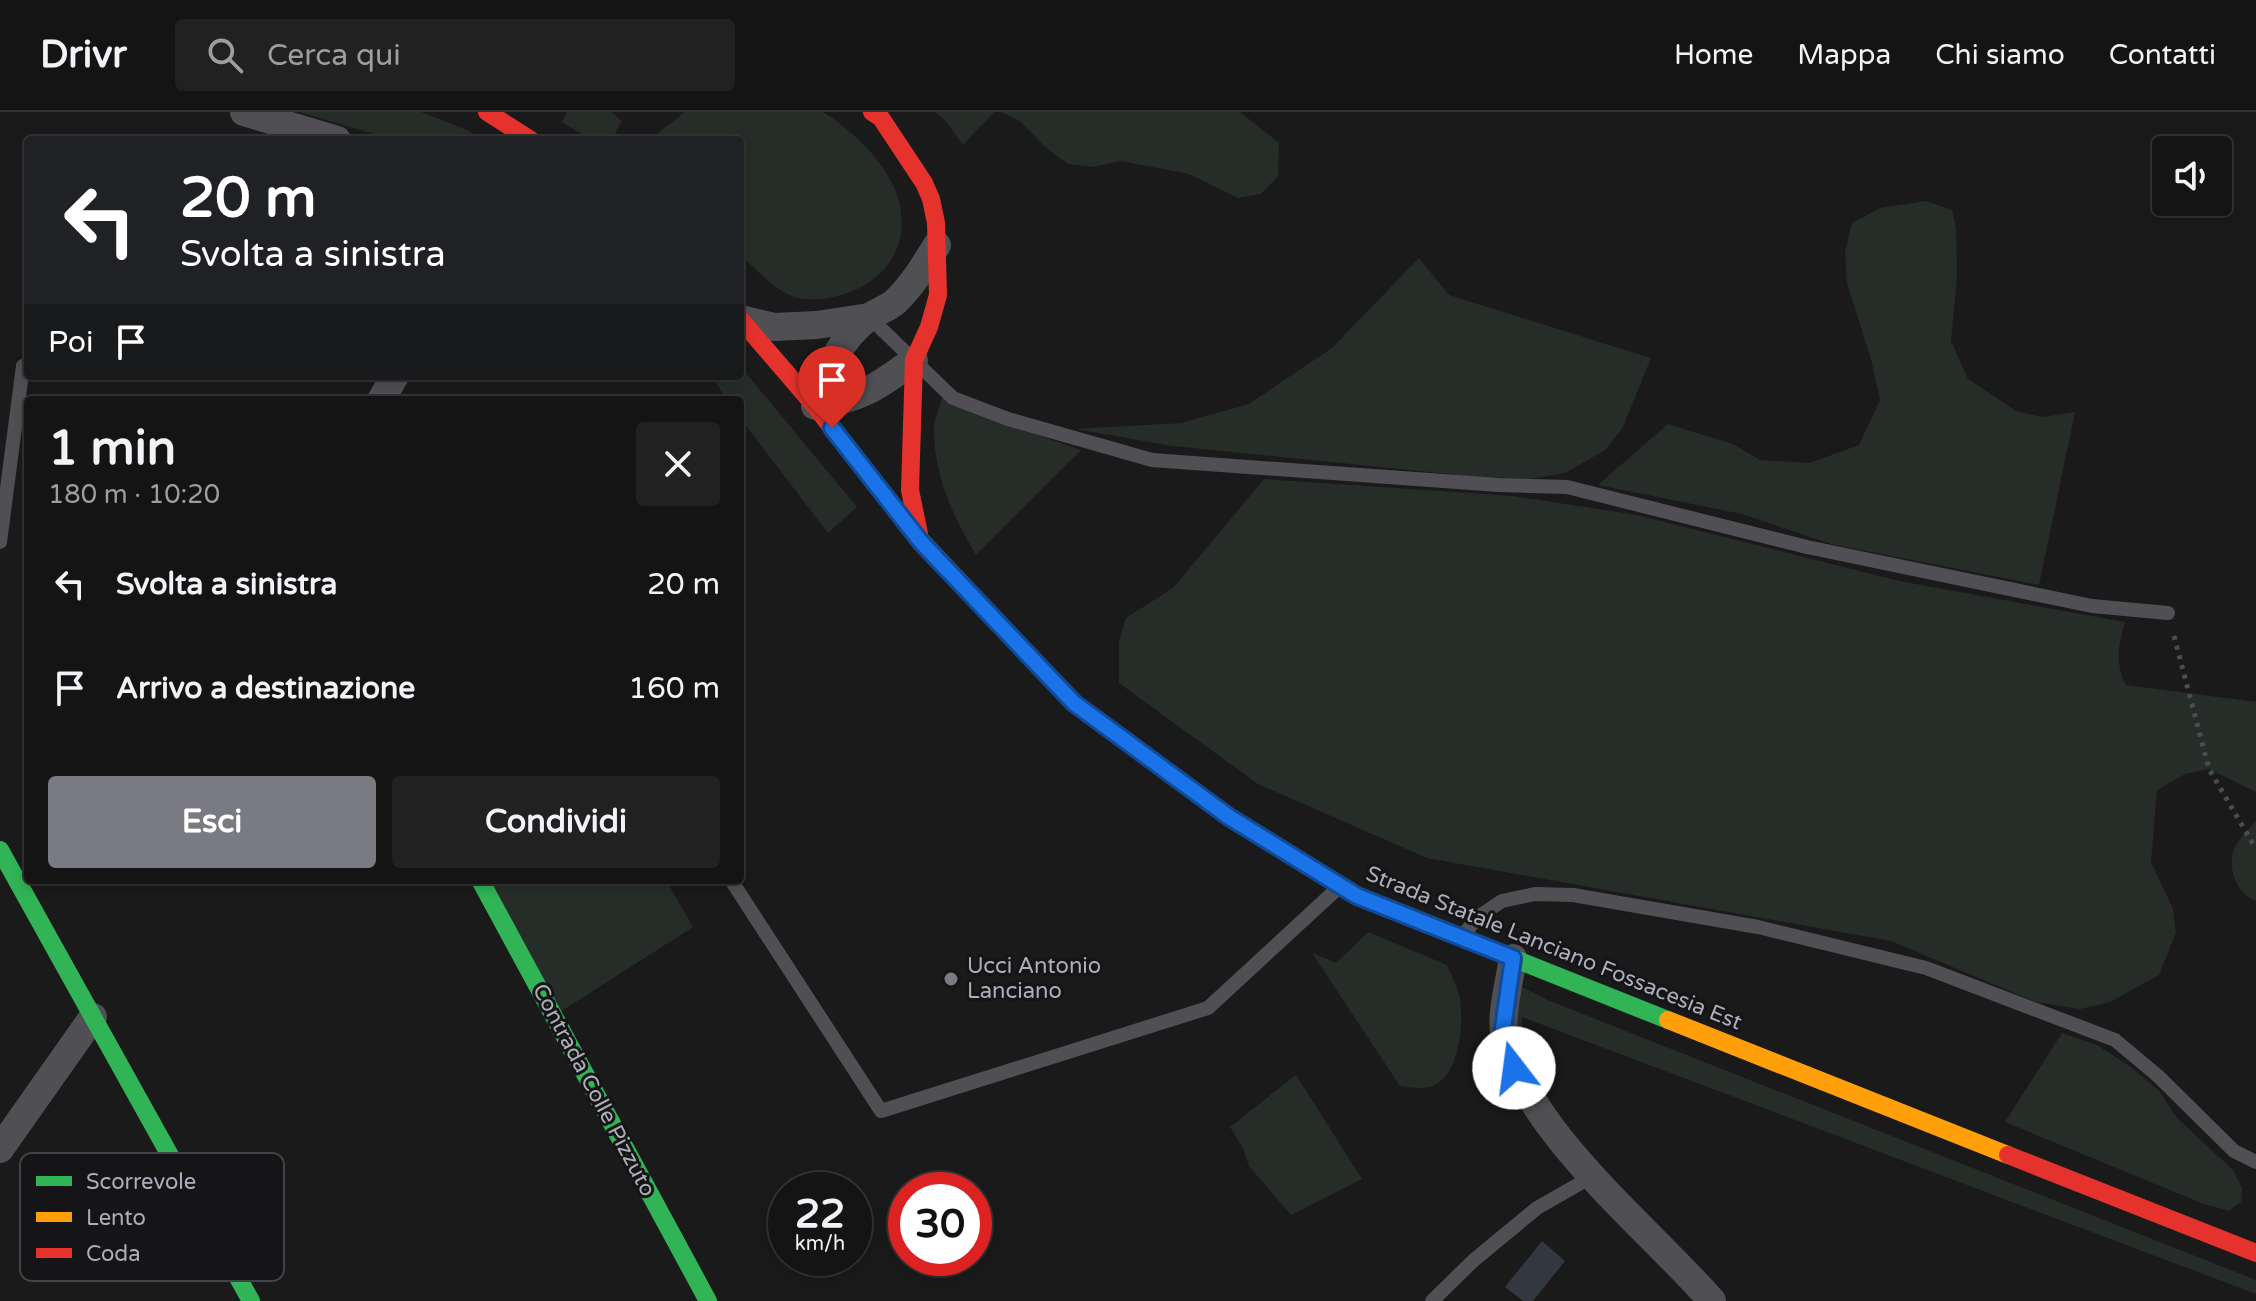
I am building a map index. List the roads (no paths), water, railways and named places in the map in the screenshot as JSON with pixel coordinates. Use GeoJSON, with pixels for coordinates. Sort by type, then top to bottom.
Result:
{"type":"FeatureCollection","features":[{"type":"Feature","properties":{"kind":"main road"},"geometry":{"type":"LineString","coordinates":[[487,112],[525,136]]}},
{"type":"Feature","properties":{"kind":"main road"},"geometry":{"type":"LineString","coordinates":[[872,112],[881,118],[924,183],[931,199],[937,245],[938,295],[929,327],[914,360],[909,465],[910,490],[921,542]]}},
{"type":"Feature","properties":{"kind":"main road","name":"Strada Statale Lanciano Fossacesia Est"},"geometry":{"type":"LineString","coordinates":[[744,324],[815,406],[921,542],[1074,703],[1229,817],[1340,886],[1357,896],[2256,1253]]}},
{"type":"Feature","properties":{"kind":"main road"},"geometry":{"type":"LineString","coordinates":[[0,850],[169,1153]]}},
{"type":"Feature","properties":{"kind":"main road","name":"Contrada Colle Pizzuto"},"geometry":{"type":"LineString","coordinates":[[482,884],[708,1301]]}},
{"type":"Feature","properties":{"kind":"main road"},"geometry":{"type":"LineString","coordinates":[[240,1281],[251,1301]]}},
{"type":"Feature","properties":{"kind":"street"},"geometry":{"type":"LineString","coordinates":[[244,112],[324,136]]}},
{"type":"Feature","properties":{"kind":"street"},"geometry":{"type":"LineString","coordinates":[[914,360],[878,387],[845,401],[815,406],[825,374],[840,345],[869,317],[895,302],[937,245]]}},
{"type":"Feature","properties":{"kind":"street"},"geometry":{"type":"LineString","coordinates":[[744,320],[774,327],[817,325],[869,317]]}},
{"type":"Feature","properties":{"kind":"street"},"geometry":{"type":"LineString","coordinates":[[1513,958],[1503,1028],[1514,1068],[1538,1113],[1593,1176],[1712,1301]]}},
{"type":"Feature","properties":{"kind":"street"},"geometry":{"type":"LineString","coordinates":[[0,1149],[93,1017]]}},
{"type":"Feature","properties":{"kind":"lane"},"geometry":{"type":"LineString","coordinates":[[869,317],[953,398],[1008,419],[1152,460],[1499,485],[1567,487],[1807,547],[2092,606],[2168,613]]}},
{"type":"Feature","properties":{"kind":"lane"},"geometry":{"type":"LineString","coordinates":[[0,542],[23,366]]}},
{"type":"Feature","properties":{"kind":"lane"},"geometry":{"type":"LineString","coordinates":[[734,884],[881,1111],[1208,1008],[1340,886]]}},
{"type":"Feature","properties":{"kind":"lane"},"geometry":{"type":"LineString","coordinates":[[1462,938],[1478,917],[1502,901],[1535,894],[1573,895],[1745,924],[1912,964],[2115,1040],[2158,1076],[2234,1151],[2256,1162]]}},
{"type":"Feature","properties":{"kind":"lane"},"geometry":{"type":"LineString","coordinates":[[1432,1301],[1474,1260],[1537,1208],[1593,1176]]}},
{"type":"Feature","properties":{"kind":"place","name":"Ucci Antonio Lanciano"},"geometry":{"type":"Point","coordinates":[951,979]}}]}
